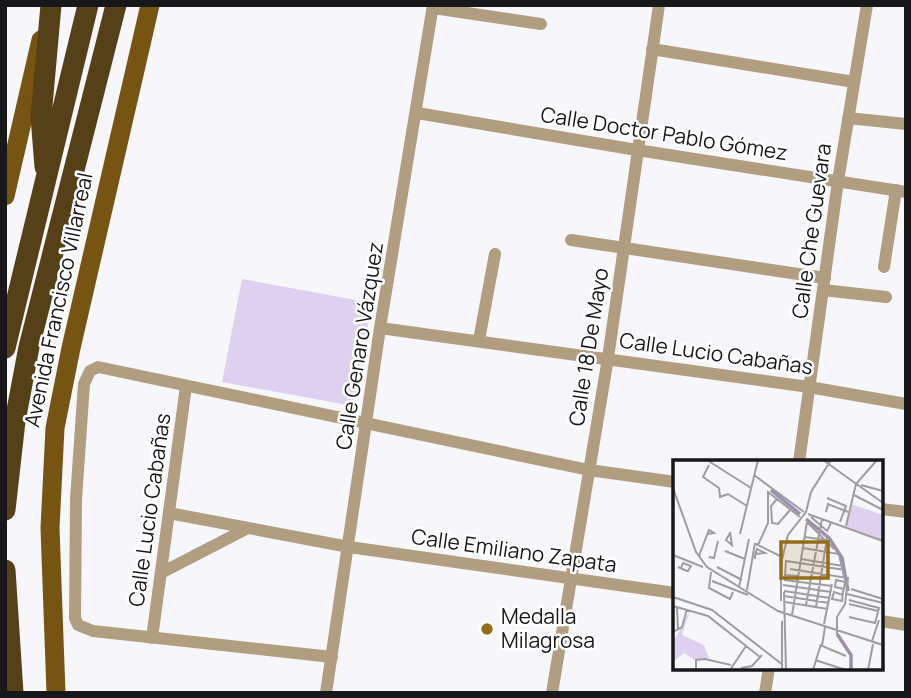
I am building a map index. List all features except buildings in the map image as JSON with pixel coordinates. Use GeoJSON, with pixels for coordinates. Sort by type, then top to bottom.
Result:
{"type":"FeatureCollection","features":[{"type":"Feature","properties":{"kind":"highway"},"geometry":{"type":"LineString","coordinates":[[47,181],[41,117],[50,5]]}},
{"type":"Feature","properties":{"kind":"highway","name":"Avenida Francisco Villarreal"},"geometry":{"type":"LineString","coordinates":[[5,348],[89,5]]}},
{"type":"Feature","properties":{"kind":"highway","name":"Avenida Francisco Villarreal"},"geometry":{"type":"LineString","coordinates":[[5,510],[15,421],[29,347],[116,5]]}},
{"type":"Feature","properties":{"kind":"highway"},"geometry":{"type":"LineString","coordinates":[[5,570],[13,693]]}},
{"type":"Feature","properties":{"kind":"main road"},"geometry":{"type":"LineString","coordinates":[[5,196],[50,5]]}},
{"type":"Feature","properties":{"kind":"main road","name":"Avenida Francisco Villarreal"},"geometry":{"type":"LineString","coordinates":[[56,693],[50,528],[55,428],[150,5]]}},
{"type":"Feature","properties":{"kind":"street","name":"Calle 18 De Mayo"},"geometry":{"type":"LineString","coordinates":[[552,693],[608,358],[659,5]]}},
{"type":"Feature","properties":{"kind":"street","name":"Calle Che Guevara"},"geometry":{"type":"LineString","coordinates":[[799,460],[838,181],[867,5]]}},
{"type":"Feature","properties":{"kind":"street"},"geometry":{"type":"LineString","coordinates":[[433,6],[541,24]]}},
{"type":"Feature","properties":{"kind":"street","name":"Calle Genaro Vázquez"},"geometry":{"type":"LineString","coordinates":[[326,693],[380,328],[433,6]]}},
{"type":"Feature","properties":{"kind":"street"},"geometry":{"type":"LineString","coordinates":[[652,49],[854,82]]}},
{"type":"Feature","properties":{"kind":"street","name":"Calle Doctor Pablo Gómez"},"geometry":{"type":"LineString","coordinates":[[417,113],[901,191]]}},
{"type":"Feature","properties":{"kind":"street"},"geometry":{"type":"LineString","coordinates":[[848,118],[906,124]]}},
{"type":"Feature","properties":{"kind":"street"},"geometry":{"type":"LineString","coordinates":[[884,267],[901,191]]}},
{"type":"Feature","properties":{"kind":"street"},"geometry":{"type":"LineString","coordinates":[[571,240],[886,297]]}},
{"type":"Feature","properties":{"kind":"street"},"geometry":{"type":"LineString","coordinates":[[479,340],[495,254]]}},
{"type":"Feature","properties":{"kind":"street","name":"Calle Lucio Cabañas"},"geometry":{"type":"LineString","coordinates":[[380,328],[809,387],[906,404]]}},
{"type":"Feature","properties":{"kind":"street"},"geometry":{"type":"LineString","coordinates":[[332,657],[152,638],[84,629],[78,625],[75,618],[76,499],[84,384],[90,372],[98,367],[589,470],[673,482]]}},
{"type":"Feature","properties":{"kind":"street","name":"Calle Lucio Cabañas"},"geometry":{"type":"LineString","coordinates":[[152,638],[186,386]]}},
{"type":"Feature","properties":{"kind":"street"},"geometry":{"type":"LineString","coordinates":[[883,509],[906,512]]}},
{"type":"Feature","properties":{"kind":"street","name":"Calle Emiliano Zapata"},"geometry":{"type":"LineString","coordinates":[[169,513],[349,547],[673,593]]}},
{"type":"Feature","properties":{"kind":"street"},"geometry":{"type":"LineString","coordinates":[[161,573],[246,529]]}},
{"type":"Feature","properties":{"kind":"street"},"geometry":{"type":"LineString","coordinates":[[883,621],[906,625]]}},
{"type":"Feature","properties":{"kind":"street"},"geometry":{"type":"LineString","coordinates":[[765,693],[769,670]]}},
{"type":"Feature","properties":{"kind":"shaded area"},"geometry":{"type":"Polygon","coordinates":[[[242,279],[372,303],[353,406],[222,382],[242,279]]]}},
{"type":"Feature","properties":{"kind":"place","name":"Medalla Milagrosa"},"geometry":{"type":"Point","coordinates":[487,629]}}]}
